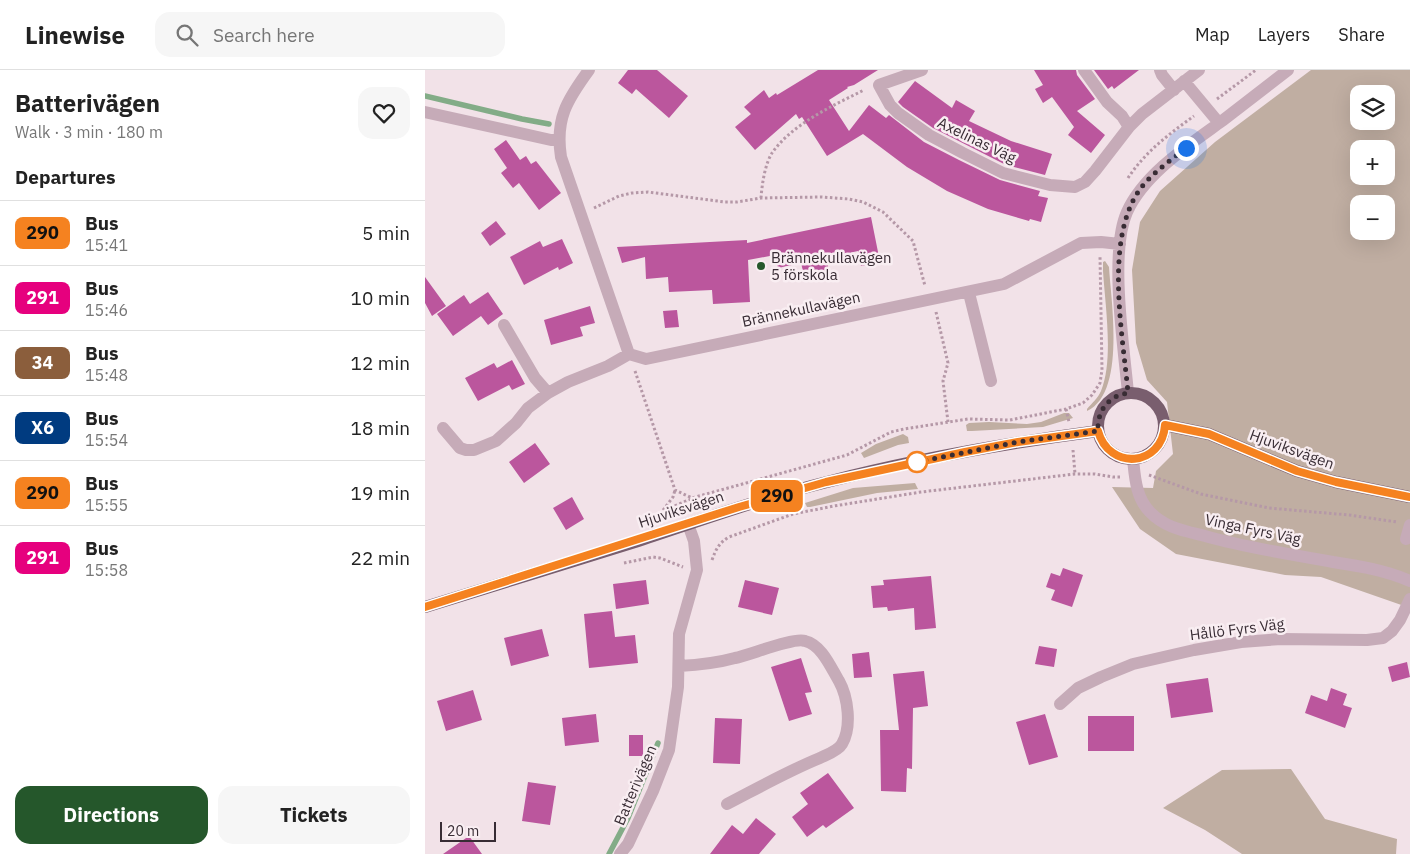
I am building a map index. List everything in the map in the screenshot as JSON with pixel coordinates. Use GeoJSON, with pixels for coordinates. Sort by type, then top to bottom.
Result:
{"type":"FeatureCollection","features":[{"type":"Feature","properties":{"kind":"main road"},"geometry":{"type":"LineString","coordinates":[[1128,393],[1142,394],[1154,401],[1162,412],[1165,425],[1158,447],[1149,454],[1133,459],[1121,458],[1110,452],[1102,443],[1098,431],[1100,415],[1105,406],[1113,398],[1128,393]]}},
{"type":"Feature","properties":{"kind":"main road","name":"Hjuviksvägen"},"geometry":{"type":"LineString","coordinates":[[1165,425],[1209,434],[1297,471],[1336,482],[1410,497]]}},
{"type":"Feature","properties":{"kind":"main road","name":"Hjuviksvägen"},"geometry":{"type":"LineString","coordinates":[[425,607],[785,494],[873,471],[1018,442],[1098,431]]}},
{"type":"Feature","properties":{"kind":"street"},"geometry":{"type":"LineString","coordinates":[[443,428],[460,448],[474,450],[495,441],[516,423],[528,408],[548,393],[568,382],[608,366],[629,354],[561,157],[558,140],[559,125],[565,107],[589,70]]}},
{"type":"Feature","properties":{"kind":"street"},"geometry":{"type":"LineString","coordinates":[[879,85],[922,70]]}},
{"type":"Feature","properties":{"kind":"street"},"geometry":{"type":"LineString","coordinates":[[1084,70],[1107,102],[1122,116],[1129,127]]}},
{"type":"Feature","properties":{"kind":"street"},"geometry":{"type":"LineString","coordinates":[[1161,70],[1162,75],[1173,90]]}},
{"type":"Feature","properties":{"kind":"street","name":"Axelinas Väg"},"geometry":{"type":"LineString","coordinates":[[879,85],[890,105],[929,135],[1003,173],[1059,186],[1075,187],[1085,182],[1129,127],[1199,70]]}},
{"type":"Feature","properties":{"kind":"street"},"geometry":{"type":"LineString","coordinates":[[1128,393],[1120,302],[1120,244],[1127,213],[1144,184],[1174,157],[1288,70]]}},
{"type":"Feature","properties":{"kind":"street"},"geometry":{"type":"LineString","coordinates":[[1184,81],[1219,123]]}},
{"type":"Feature","properties":{"kind":"street"},"geometry":{"type":"LineString","coordinates":[[425,112],[558,140]]}},
{"type":"Feature","properties":{"kind":"street","name":"Brännekullavägen"},"geometry":{"type":"LineString","coordinates":[[629,354],[646,359],[969,293],[1004,284],[1081,243],[1101,242],[1120,244]]}},
{"type":"Feature","properties":{"kind":"street"},"geometry":{"type":"LineString","coordinates":[[969,293],[991,381]]}},
{"type":"Feature","properties":{"kind":"street"},"geometry":{"type":"LineString","coordinates":[[504,325],[535,378],[548,393]]}},
{"type":"Feature","properties":{"kind":"street","name":"Vinga Fyrs Väg"},"geometry":{"type":"LineString","coordinates":[[1133,459],[1137,489],[1148,511],[1160,522],[1171,527],[1227,542],[1379,570],[1410,581]]}},
{"type":"Feature","properties":{"kind":"street","name":"Batterivägen"},"geometry":{"type":"LineString","coordinates":[[620,854],[628,844],[645,808],[669,750],[678,687],[680,624],[697,570],[694,541],[688,524]]}},
{"type":"Feature","properties":{"kind":"street"},"geometry":{"type":"LineString","coordinates":[[1406,539],[1410,525]]}},
{"type":"Feature","properties":{"kind":"street","name":"Hållö Fyrs Väg"},"geometry":{"type":"LineString","coordinates":[[1060,704],[1078,688],[1101,676],[1133,664],[1194,650],[1241,642],[1281,639],[1367,640],[1383,638],[1392,631],[1410,599]]}},
{"type":"Feature","properties":{"kind":"street"},"geometry":{"type":"LineString","coordinates":[[679,666],[715,662],[759,652],[791,641],[805,640],[825,658],[841,684],[847,705],[847,724],[842,745],[830,753],[795,768],[727,804]]}},
{"type":"Feature","properties":{"kind":"path"},"geometry":{"type":"LineString","coordinates":[[761,198],[771,154],[783,140],[811,118],[866,89],[879,85]]}},
{"type":"Feature","properties":{"kind":"path"},"geometry":{"type":"LineString","coordinates":[[581,216],[605,202],[632,192],[648,192],[731,202],[761,198],[822,197],[863,202],[883,212],[913,240],[927,291]]}},
{"type":"Feature","properties":{"kind":"path"},"geometry":{"type":"LineString","coordinates":[[665,508],[672,508],[692,498],[847,455],[891,432],[968,419],[1010,420],[1066,409],[1083,403],[1092,395],[1100,383],[1102,370],[1101,242]]}},
{"type":"Feature","properties":{"kind":"path"},"geometry":{"type":"LineString","coordinates":[[915,303],[917,311],[932,307],[936,311],[948,363],[943,381],[948,422]]}},
{"type":"Feature","properties":{"kind":"path"},"geometry":{"type":"LineString","coordinates":[[629,354],[675,490],[692,498]]}},
{"type":"Feature","properties":{"kind":"path"},"geometry":{"type":"LineString","coordinates":[[697,570],[709,569],[716,549],[721,542],[729,537],[793,514],[921,492],[1075,474],[1095,474],[1113,477],[1151,475],[1201,494],[1269,508],[1391,520],[1410,525]]}},
{"type":"Feature","properties":{"kind":"shaded area"},"geometry":{"type":"Polygon","coordinates":[[[1311,70],[1410,70],[1410,608],[1321,577],[1285,575],[1176,554],[1140,529],[1112,487],[1153,488],[1156,471],[1173,454],[1167,402],[1147,380],[1136,343],[1132,270],[1140,222],[1160,191],[1215,142],[1311,70]]]}},
{"type":"Feature","properties":{"kind":"shaded area"},"geometry":{"type":"Polygon","coordinates":[[[1105,261],[1109,267],[1112,302],[1112,367],[1107,386],[1099,401],[1087,411],[1101,391],[1107,364],[1108,332],[1103,271],[1103,262],[1105,261]]]}},
{"type":"Feature","properties":{"kind":"shaded area"},"geometry":{"type":"Polygon","coordinates":[[[1064,413],[1069,413],[1073,418],[1043,427],[967,431],[966,425],[969,423],[989,422],[1027,424],[1041,422],[1064,413]]]}},
{"type":"Feature","properties":{"kind":"shaded area"},"geometry":{"type":"Polygon","coordinates":[[[903,434],[908,437],[909,443],[898,445],[864,458],[861,453],[876,444],[903,434]]]}},
{"type":"Feature","properties":{"kind":"shaded area"},"geometry":{"type":"Polygon","coordinates":[[[915,483],[918,489],[877,493],[810,507],[807,507],[805,503],[853,488],[915,483]]]}},
{"type":"Feature","properties":{"kind":"shaded area"},"geometry":{"type":"Polygon","coordinates":[[[1291,769],[1325,819],[1397,839],[1396,854],[1242,854],[1205,830],[1163,808],[1222,770],[1291,769]]]}},
{"type":"Feature","properties":{"kind":"building"},"geometry":{"type":"Polygon","coordinates":[[[628,70],[657,70],[688,96],[669,118],[636,89],[632,94],[618,83],[628,70]]]}},
{"type":"Feature","properties":{"kind":"building"},"geometry":{"type":"Polygon","coordinates":[[[818,70],[878,70],[854,85],[847,87],[829,100],[849,131],[869,105],[886,118],[889,115],[924,142],[959,160],[1000,180],[1040,191],[1038,196],[1048,198],[1041,222],[1030,219],[1029,221],[988,209],[947,191],[907,167],[863,134],[827,156],[802,117],[799,119],[796,114],[755,150],[735,127],[751,114],[744,107],[764,90],[769,98],[818,70]]]}},
{"type":"Feature","properties":{"kind":"building"},"geometry":{"type":"Polygon","coordinates":[[[1034,70],[1076,70],[1077,75],[1095,99],[1077,111],[1105,135],[1091,153],[1068,135],[1074,127],[1052,97],[1043,103],[1035,89],[1043,85],[1034,70]]]}},
{"type":"Feature","properties":{"kind":"building"},"geometry":{"type":"Polygon","coordinates":[[[1094,70],[1139,70],[1114,89],[1112,86],[1108,89],[1094,70]]]}},
{"type":"Feature","properties":{"kind":"building"},"geometry":{"type":"Polygon","coordinates":[[[915,81],[952,108],[956,100],[975,111],[969,121],[1011,141],[1052,154],[1045,175],[1006,165],[933,128],[903,107],[898,102],[915,81]]]}},
{"type":"Feature","properties":{"kind":"building"},"geometry":{"type":"Polygon","coordinates":[[[506,140],[520,160],[526,156],[531,164],[536,161],[561,193],[539,210],[519,183],[513,188],[501,173],[507,168],[494,149],[506,140]]]}},
{"type":"Feature","properties":{"kind":"building"},"geometry":{"type":"Polygon","coordinates":[[[871,217],[880,262],[861,266],[858,251],[826,258],[829,270],[804,275],[801,263],[778,268],[775,255],[748,260],[750,302],[713,304],[712,290],[669,292],[668,277],[646,279],[645,257],[622,263],[617,247],[747,240],[747,243],[871,217]]]}},
{"type":"Feature","properties":{"kind":"building"},"geometry":{"type":"Polygon","coordinates":[[[496,221],[506,234],[490,246],[481,233],[496,221]]]}},
{"type":"Feature","properties":{"kind":"building"},"geometry":{"type":"Polygon","coordinates":[[[562,239],[573,263],[559,270],[558,267],[524,285],[510,257],[540,241],[543,247],[562,239]]]}},
{"type":"Feature","properties":{"kind":"building"},"geometry":{"type":"Polygon","coordinates":[[[425,277],[446,306],[432,316],[425,303],[425,277]]]}},
{"type":"Feature","properties":{"kind":"building"},"geometry":{"type":"Polygon","coordinates":[[[488,292],[503,314],[488,325],[481,316],[453,336],[437,314],[464,295],[470,304],[488,292]]]}},
{"type":"Feature","properties":{"kind":"building"},"geometry":{"type":"Polygon","coordinates":[[[590,306],[595,323],[580,327],[583,336],[551,345],[544,320],[590,306]]]}},
{"type":"Feature","properties":{"kind":"building"},"geometry":{"type":"Polygon","coordinates":[[[677,310],[679,327],[665,328],[663,311],[677,310]]]}},
{"type":"Feature","properties":{"kind":"building"},"geometry":{"type":"Polygon","coordinates":[[[512,360],[525,384],[512,390],[509,385],[478,401],[465,378],[494,363],[497,368],[512,360]]]}},
{"type":"Feature","properties":{"kind":"building"},"geometry":{"type":"Polygon","coordinates":[[[535,443],[550,464],[524,483],[509,462],[535,443]]]}},
{"type":"Feature","properties":{"kind":"building"},"geometry":{"type":"Polygon","coordinates":[[[572,497],[584,519],[566,530],[553,508],[572,497]]]}},
{"type":"Feature","properties":{"kind":"building"},"geometry":{"type":"Polygon","coordinates":[[[1063,568],[1083,575],[1072,607],[1051,600],[1055,590],[1046,587],[1051,573],[1060,576],[1063,568]]]}},
{"type":"Feature","properties":{"kind":"building"},"geometry":{"type":"Polygon","coordinates":[[[931,576],[936,628],[915,630],[914,608],[888,611],[887,607],[873,608],[871,586],[884,585],[883,580],[931,576]]]}},
{"type":"Feature","properties":{"kind":"building"},"geometry":{"type":"Polygon","coordinates":[[[646,580],[649,604],[616,609],[613,584],[646,580]]]}},
{"type":"Feature","properties":{"kind":"building"},"geometry":{"type":"Polygon","coordinates":[[[745,580],[779,588],[772,615],[738,607],[745,580]]]}},
{"type":"Feature","properties":{"kind":"building"},"geometry":{"type":"Polygon","coordinates":[[[612,611],[615,637],[635,635],[638,663],[589,668],[584,614],[612,611]]]}},
{"type":"Feature","properties":{"kind":"building"},"geometry":{"type":"Polygon","coordinates":[[[542,629],[549,656],[511,666],[504,638],[542,629]]]}},
{"type":"Feature","properties":{"kind":"building"},"geometry":{"type":"Polygon","coordinates":[[[1039,646],[1057,649],[1054,667],[1035,664],[1039,646]]]}},
{"type":"Feature","properties":{"kind":"building"},"geometry":{"type":"Polygon","coordinates":[[[869,652],[872,677],[854,678],[852,654],[869,652]]]}},
{"type":"Feature","properties":{"kind":"building"},"geometry":{"type":"Polygon","coordinates":[[[801,658],[812,692],[805,693],[812,714],[789,721],[771,667],[801,658]]]}},
{"type":"Feature","properties":{"kind":"building"},"geometry":{"type":"Polygon","coordinates":[[[1407,662],[1410,677],[1392,682],[1388,667],[1407,662]]]}},
{"type":"Feature","properties":{"kind":"building"},"geometry":{"type":"Polygon","coordinates":[[[924,671],[928,706],[913,708],[912,769],[907,768],[906,792],[881,791],[880,730],[899,730],[893,674],[924,671]]]}},
{"type":"Feature","properties":{"kind":"building"},"geometry":{"type":"Polygon","coordinates":[[[1208,678],[1213,712],[1171,718],[1166,684],[1208,678]]]}},
{"type":"Feature","properties":{"kind":"building"},"geometry":{"type":"Polygon","coordinates":[[[1331,688],[1347,694],[1343,705],[1352,708],[1345,728],[1305,713],[1311,695],[1327,701],[1331,688]]]}},
{"type":"Feature","properties":{"kind":"building"},"geometry":{"type":"Polygon","coordinates":[[[473,690],[482,720],[446,731],[437,701],[473,690]]]}},
{"type":"Feature","properties":{"kind":"building"},"geometry":{"type":"Polygon","coordinates":[[[596,714],[599,742],[565,746],[562,718],[596,714]]]}},
{"type":"Feature","properties":{"kind":"building"},"geometry":{"type":"Polygon","coordinates":[[[1045,714],[1058,757],[1029,765],[1016,722],[1045,714]]]}},
{"type":"Feature","properties":{"kind":"building"},"geometry":{"type":"Polygon","coordinates":[[[1088,716],[1134,716],[1134,751],[1088,751],[1088,716]]]}},
{"type":"Feature","properties":{"kind":"building"},"geometry":{"type":"Polygon","coordinates":[[[715,718],[742,719],[740,764],[713,763],[715,718]]]}},
{"type":"Feature","properties":{"kind":"building"},"geometry":{"type":"Polygon","coordinates":[[[629,735],[643,735],[643,756],[629,756],[629,735]]]}},
{"type":"Feature","properties":{"kind":"building"},"geometry":{"type":"Polygon","coordinates":[[[828,773],[854,808],[826,828],[823,825],[807,837],[792,817],[808,804],[800,793],[828,773]]]}},
{"type":"Feature","properties":{"kind":"building"},"geometry":{"type":"Polygon","coordinates":[[[528,782],[556,786],[550,825],[522,821],[528,782]]]}},
{"type":"Feature","properties":{"kind":"building"},"geometry":{"type":"Polygon","coordinates":[[[756,818],[776,834],[759,854],[710,854],[732,825],[743,834],[756,818]]]}},
{"type":"Feature","properties":{"kind":"building"},"geometry":{"type":"Polygon","coordinates":[[[469,836],[482,854],[443,854],[469,836]]]}},
{"type":"Feature","properties":{"kind":"waterway"},"geometry":{"type":"LineString","coordinates":[[425,96],[549,124]]}},
{"type":"Feature","properties":{"kind":"waterway"},"geometry":{"type":"LineString","coordinates":[[609,854],[628,818],[658,743]]}},
{"type":"Feature","properties":{"kind":"bus line","name":"290"},"geometry":{"type":"LineString","coordinates":[[425,607],[739,507],[826,482],[1018,442],[1098,431],[1102,443],[1110,452],[1121,458],[1139,458],[1154,451],[1161,442],[1165,425],[1209,434],[1297,471],[1336,482],[1410,497]]}},
{"type":"Feature","properties":{"kind":"place","name":"Brännekullavägen 5 förskola"},"geometry":{"type":"Point","coordinates":[761,266]}},
{"type":"Feature","properties":{"kind":"route"},"geometry":{"type":"LineString","coordinates":[[917,462],[1018,442],[1098,431],[1100,415],[1105,406],[1113,398],[1128,393],[1119,269],[1123,225],[1133,201],[1144,184],[1186,148]]}}]}
